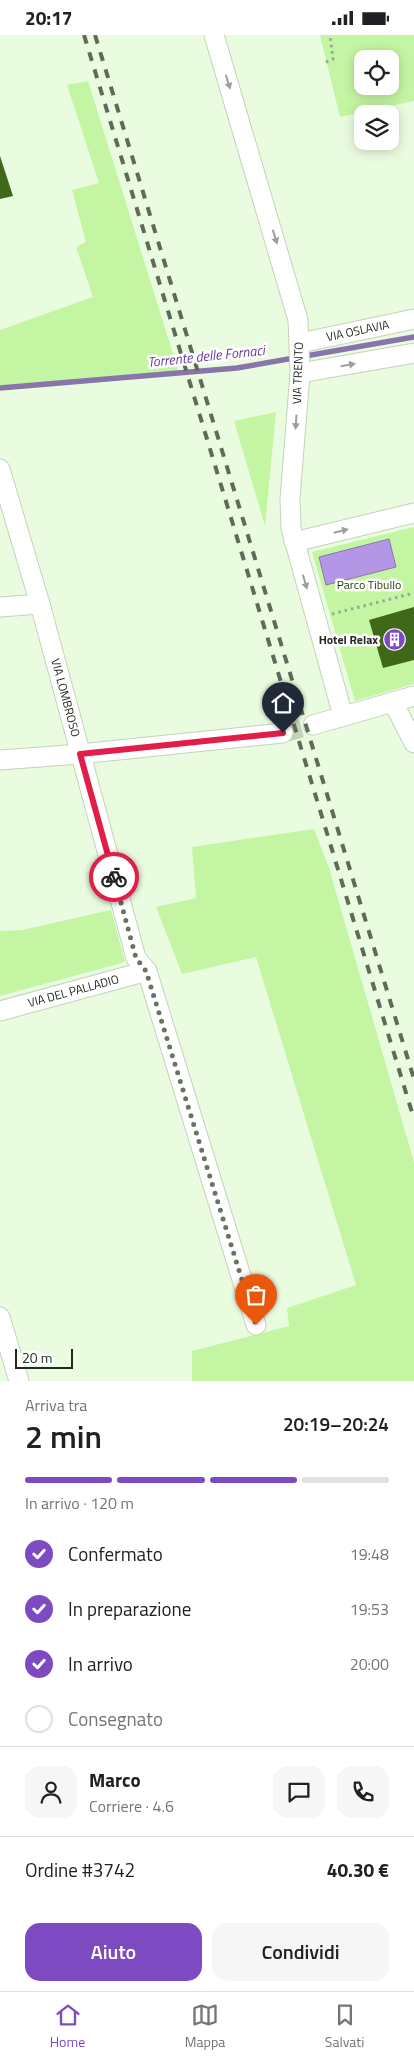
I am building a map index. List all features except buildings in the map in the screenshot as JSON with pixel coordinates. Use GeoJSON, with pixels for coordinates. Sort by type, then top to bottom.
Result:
{"type":"FeatureCollection","features":[{"type":"Feature","properties":{"kind":"street","name":"VIA TRENTO"},"geometry":{"type":"LineString","coordinates":[[214,35],[294,300],[298,320],[300,373],[290,519],[294,542],[343,716]]}},
{"type":"Feature","properties":{"kind":"street","name":"VIA OSLAVIA"},"geometry":{"type":"LineString","coordinates":[[300,343],[414,319]]}},
{"type":"Feature","properties":{"kind":"street"},"geometry":{"type":"LineString","coordinates":[[300,373],[414,353]]}},
{"type":"Feature","properties":{"kind":"street","name":"VIA LOMBROSO"},"geometry":{"type":"LineString","coordinates":[[0,469],[40,604],[136,958],[146,971],[256,1325]]}},
{"type":"Feature","properties":{"kind":"street"},"geometry":{"type":"LineString","coordinates":[[294,542],[414,513]]}},
{"type":"Feature","properties":{"kind":"street"},"geometry":{"type":"LineString","coordinates":[[0,607],[40,604]]}},
{"type":"Feature","properties":{"kind":"street"},"geometry":{"type":"LineString","coordinates":[[313,725],[414,697]]}},
{"type":"Feature","properties":{"kind":"street"},"geometry":{"type":"LineString","coordinates":[[393,702],[414,743]]}},
{"type":"Feature","properties":{"kind":"street"},"geometry":{"type":"LineString","coordinates":[[0,760],[80,754],[283,733]]}},
{"type":"Feature","properties":{"kind":"street","name":"VIA DEL PALLADIO"},"geometry":{"type":"LineString","coordinates":[[0,1011],[146,971]]}},
{"type":"Feature","properties":{"kind":"street"},"geometry":{"type":"LineString","coordinates":[[0,1317],[19,1381]]}},
{"type":"Feature","properties":{"kind":"path"},"geometry":{"type":"LineString","coordinates":[[326,62],[332,59],[330,35]]}},
{"type":"Feature","properties":{"kind":"path"},"geometry":{"type":"LineString","coordinates":[[315,618],[414,593]]}},
{"type":"Feature","properties":{"kind":"green space"},"geometry":{"type":"Polygon","coordinates":[[[320,35],[414,35],[414,101],[396,105],[354,105],[354,114],[340,117],[320,35]]]}},
{"type":"Feature","properties":{"kind":"green space"},"geometry":{"type":"Polygon","coordinates":[[[88,81],[179,373],[0,388],[0,330],[93,297],[76,247],[86,242],[72,190],[99,183],[67,85],[88,81]]]}},
{"type":"Feature","properties":{"kind":"green space"},"geometry":{"type":"Polygon","coordinates":[[[276,412],[265,526],[234,421],[276,412]]]}},
{"type":"Feature","properties":{"kind":"green space","name":"Parco Tibullo"},"geometry":{"type":"Polygon","coordinates":[[[414,527],[414,684],[355,701],[312,552],[414,527]]]}},
{"type":"Feature","properties":{"kind":"green space"},"geometry":{"type":"Polygon","coordinates":[[[314,829],[329,868],[414,1162],[414,1381],[192,1381],[192,1351],[289,1326],[287,1308],[356,1285],[256,957],[182,974],[156,907],[196,898],[192,847],[314,829]]]}},
{"type":"Feature","properties":{"kind":"green space"},"geometry":{"type":"Polygon","coordinates":[[[111,910],[125,962],[0,996],[0,931],[22,930],[111,910]]]}},
{"type":"Feature","properties":{"kind":"shaded area"},"geometry":{"type":"Polygon","coordinates":[[[389,539],[396,567],[326,585],[319,557],[389,539]]]}},
{"type":"Feature","properties":{"kind":"waterway","name":"Torrente delle Fornaci"},"geometry":{"type":"LineString","coordinates":[[0,388],[237,368],[414,337]]}},
{"type":"Feature","properties":{"kind":"tunnel"},"geometry":{"type":"LineString","coordinates":[[283,733],[313,725]]}},
{"type":"Feature","properties":{"kind":"railway"},"geometry":{"type":"LineString","coordinates":[[84,35],[414,1119]]}},
{"type":"Feature","properties":{"kind":"railway"},"geometry":{"type":"LineString","coordinates":[[95,35],[414,1079]]}},
{"type":"Feature","properties":{"kind":"way so far"},"geometry":{"type":"LineString","coordinates":[[114,877],[136,958],[146,971],[256,1325]]}},
{"type":"Feature","properties":{"kind":"place","name":"Hotel Relax"},"geometry":{"type":"Point","coordinates":[394,640]}},
{"type":"Feature","properties":{"kind":"route"},"geometry":{"type":"LineString","coordinates":[[114,877],[80,754],[283,733]]}}]}
